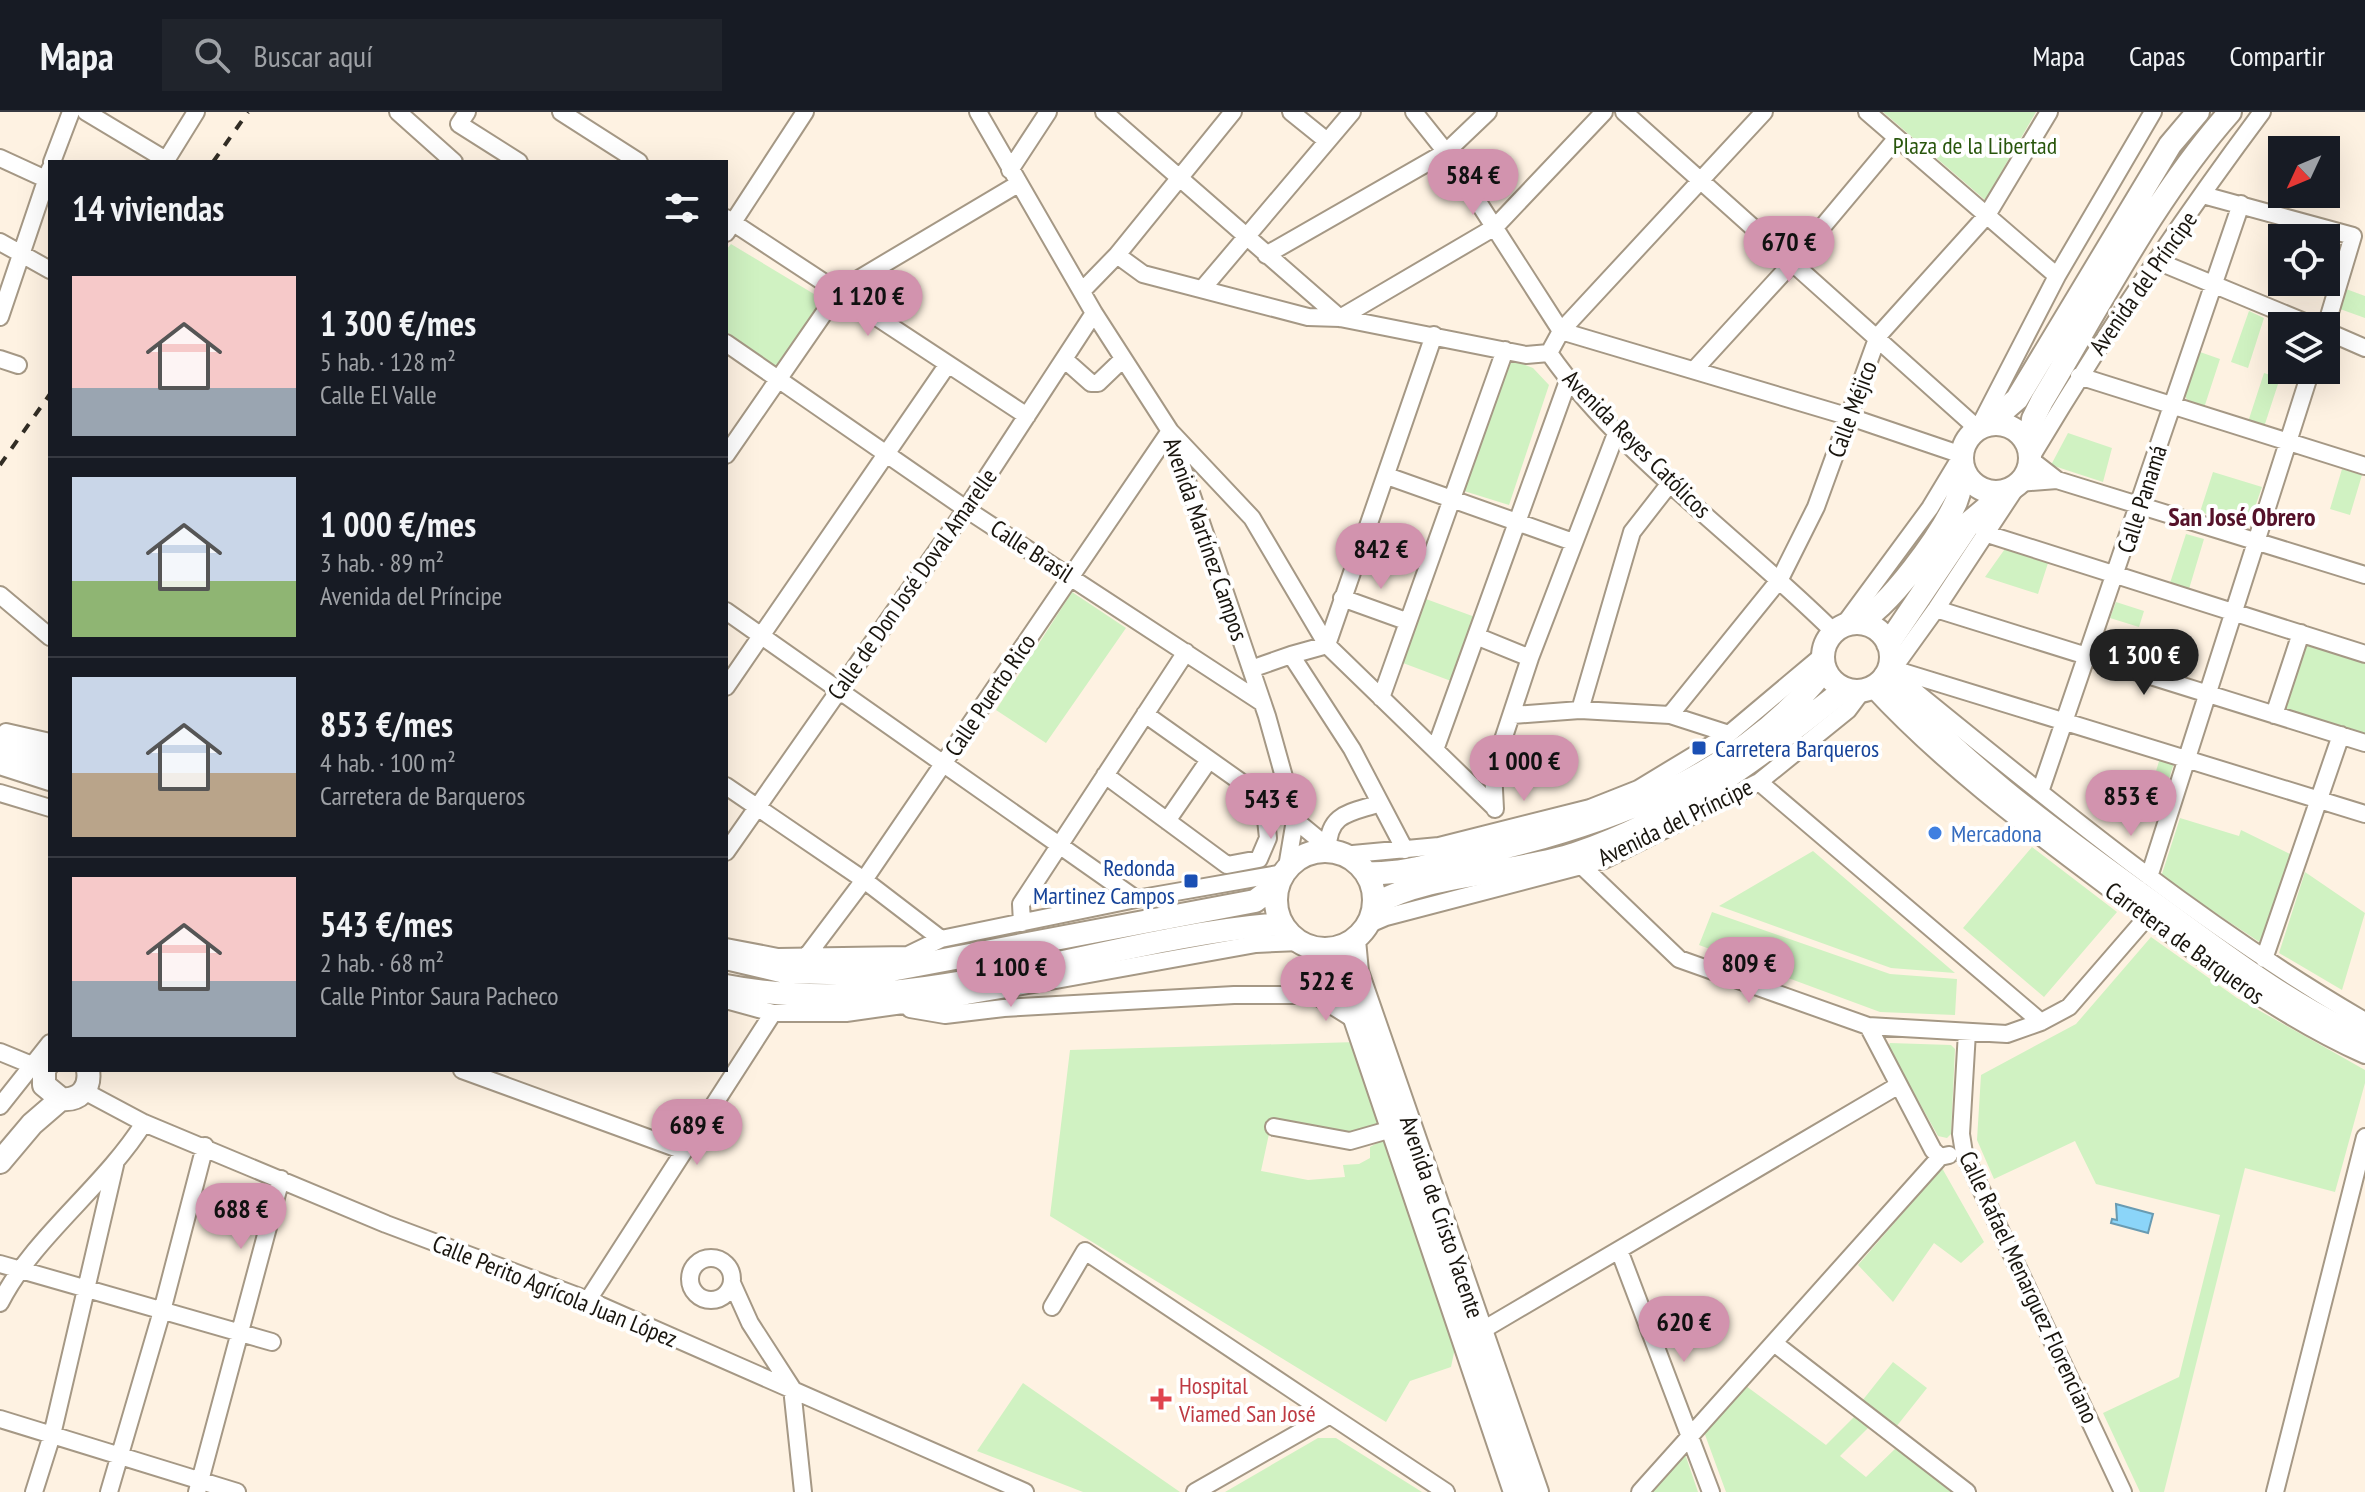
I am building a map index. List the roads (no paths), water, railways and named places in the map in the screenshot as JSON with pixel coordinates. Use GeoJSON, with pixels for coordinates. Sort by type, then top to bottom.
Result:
{"type":"FeatureCollection","features":[{"type":"Feature","properties":{"kind":"main road","name":"Avenida del Príncipe"},"geometry":{"type":"LineString","coordinates":[[1983,427],[2017,399],[2170,145],[2198,112]]}},
{"type":"Feature","properties":{"kind":"main road","name":"Avenida del Príncipe"},"geometry":{"type":"LineString","coordinates":[[2029,454],[2033,419],[2042,401],[2170,189],[2197,149],[2230,112]]}},
{"type":"Feature","properties":{"kind":"main road"},"geometry":{"type":"LineString","coordinates":[[1845,627],[1870,626],[1877,673],[1833,681],[1824,662],[1845,627],[1874,615],[1893,595],[1955,504],[1961,486],[1962,460],[1966,440],[1983,427],[2013,429],[2029,454],[2013,487],[1998,492],[1979,488],[1966,474],[1962,460]]}},
{"type":"Feature","properties":{"kind":"main road","name":"Avenida del Príncipe"},"geometry":{"type":"LineString","coordinates":[[1364,924],[1386,898],[1572,855],[1621,836],[1738,774],[1877,673],[1971,521],[2013,487]]}},
{"type":"Feature","properties":{"kind":"main road","name":"Avenida del Príncipe"},"geometry":{"type":"LineString","coordinates":[[1366,873],[1427,865],[1550,838],[1654,799],[1722,760],[1800,701],[1824,662]]}},
{"type":"Feature","properties":{"kind":"main road","name":"Carretera de Barqueros"},"geometry":{"type":"LineString","coordinates":[[1877,673],[1987,774],[2086,856],[2254,977],[2365,1039]]}},
{"type":"Feature","properties":{"kind":"main road"},"geometry":{"type":"LineString","coordinates":[[3,739],[48,760]]}},
{"type":"Feature","properties":{"kind":"main road"},"geometry":{"type":"LineString","coordinates":[[0,763],[48,778]]}},
{"type":"Feature","properties":{"kind":"main road"},"geometry":{"type":"LineString","coordinates":[[728,958],[785,972],[870,974],[1255,901],[1283,874],[1303,856],[1335,851],[1366,873],[1372,887],[1364,924],[1337,948],[1321,949],[1300,942],[1282,924],[1276,908],[1283,874]]}},
{"type":"Feature","properties":{"kind":"main road"},"geometry":{"type":"LineString","coordinates":[[728,986],[822,998],[936,987],[1282,924]]}},
{"type":"Feature","properties":{"kind":"main road","name":"Avenida de Cristo Yacente"},"geometry":{"type":"LineString","coordinates":[[1364,924],[1357,972],[1537,1492]]}},
{"type":"Feature","properties":{"kind":"main road","name":"Avenida de Cristo Yacente"},"geometry":{"type":"LineString","coordinates":[[1321,949],[1355,1020],[1512,1489]]}},
{"type":"Feature","properties":{"kind":"main road"},"geometry":{"type":"LineString","coordinates":[[0,1162],[32,1124],[46,1076],[73,1099],[86,1081]]}},
{"type":"Feature","properties":{"kind":"street"},"geometry":{"type":"LineString","coordinates":[[53,160],[71,112]]}},
{"type":"Feature","properties":{"kind":"street"},"geometry":{"type":"LineString","coordinates":[[86,112],[164,160]]}},
{"type":"Feature","properties":{"kind":"street"},"geometry":{"type":"LineString","coordinates":[[167,160],[196,112]]}},
{"type":"Feature","properties":{"kind":"street"},"geometry":{"type":"LineString","coordinates":[[398,112],[452,160]]}},
{"type":"Feature","properties":{"kind":"street"},"geometry":{"type":"LineString","coordinates":[[561,112],[636,160]]}},
{"type":"Feature","properties":{"kind":"street"},"geometry":{"type":"LineString","coordinates":[[805,112],[728,225],[840,290],[881,322],[1027,416]]}},
{"type":"Feature","properties":{"kind":"street"},"geometry":{"type":"LineString","coordinates":[[728,452],[840,290],[1014,177],[1048,112]]}},
{"type":"Feature","properties":{"kind":"street"},"geometry":{"type":"LineString","coordinates":[[1104,112],[1340,318]]}},
{"type":"Feature","properties":{"kind":"street"},"geometry":{"type":"LineString","coordinates":[[1082,291],[1117,255],[1177,177],[1233,112]]}},
{"type":"Feature","properties":{"kind":"street"},"geometry":{"type":"LineString","coordinates":[[1291,112],[1327,141]]}},
{"type":"Feature","properties":{"kind":"street"},"geometry":{"type":"LineString","coordinates":[[1203,288],[1352,112]]}},
{"type":"Feature","properties":{"kind":"street"},"geometry":{"type":"LineString","coordinates":[[1414,112],[1446,152],[1561,331],[1850,417],[1962,460]]}},
{"type":"Feature","properties":{"kind":"street"},"geometry":{"type":"LineString","coordinates":[[1266,255],[1446,152],[1488,112]]}},
{"type":"Feature","properties":{"kind":"street"},"geometry":{"type":"LineString","coordinates":[[1340,318],[1495,227],[1604,112]]}},
{"type":"Feature","properties":{"kind":"street"},"geometry":{"type":"LineString","coordinates":[[1624,112],[1983,427],[2057,276],[2153,112]]}},
{"type":"Feature","properties":{"kind":"street","name":"Avenida Reyes Católicos"},"geometry":{"type":"LineString","coordinates":[[1764,112],[1703,182],[1561,331],[1549,353],[1568,381],[1671,482],[1780,579],[1845,627]]}},
{"type":"Feature","properties":{"kind":"street"},"geometry":{"type":"LineString","coordinates":[[1867,112],[2057,276]]}},
{"type":"Feature","properties":{"kind":"street","name":"Calle Méjico"},"geometry":{"type":"LineString","coordinates":[[1670,715],[1780,579],[1816,507],[1878,336],[1987,215],[2049,112]]}},
{"type":"Feature","properties":{"kind":"street","name":"Avenida del Príncipe"},"geometry":{"type":"LineString","coordinates":[[2029,454],[2157,261],[2262,112]]}},
{"type":"Feature","properties":{"kind":"street","name":"Avenida Martínez Campos"},"geometry":{"type":"LineString","coordinates":[[985,116],[1014,177],[1094,313],[1170,431],[1251,669],[1295,820],[1283,874]]}},
{"type":"Feature","properties":{"kind":"street"},"geometry":{"type":"LineString","coordinates":[[463,118],[516,160]]}},
{"type":"Feature","properties":{"kind":"street"},"geometry":{"type":"LineString","coordinates":[[1695,369],[1793,262],[1896,139]]}},
{"type":"Feature","properties":{"kind":"street"},"geometry":{"type":"LineString","coordinates":[[0,158],[48,176]]}},
{"type":"Feature","properties":{"kind":"street"},"geometry":{"type":"LineString","coordinates":[[0,317],[48,179]]}},
{"type":"Feature","properties":{"kind":"street"},"geometry":{"type":"LineString","coordinates":[[2203,195],[2353,236],[2331,312]]}},
{"type":"Feature","properties":{"kind":"street","name":"Calle Panamá"},"geometry":{"type":"LineString","coordinates":[[2040,792],[2118,574],[2241,204]]}},
{"type":"Feature","properties":{"kind":"street"},"geometry":{"type":"LineString","coordinates":[[0,242],[48,269]]}},
{"type":"Feature","properties":{"kind":"street"},"geometry":{"type":"LineString","coordinates":[[1117,255],[1143,274],[1308,317],[1340,318],[1526,355],[1549,353]]}},
{"type":"Feature","properties":{"kind":"street"},"geometry":{"type":"LineString","coordinates":[[2157,261],[2279,312]]}},
{"type":"Feature","properties":{"kind":"street","name":"Calle de Don José Doval Amarelle"},"geometry":{"type":"LineString","coordinates":[[728,849],[755,806],[966,509],[1094,313]]}},
{"type":"Feature","properties":{"kind":"street"},"geometry":{"type":"LineString","coordinates":[[1327,645],[1434,335]]}},
{"type":"Feature","properties":{"kind":"street"},"geometry":{"type":"LineString","coordinates":[[2340,335],[2365,348]]}},
{"type":"Feature","properties":{"kind":"street","name":"Calle Brasil"},"geometry":{"type":"LineString","coordinates":[[728,344],[966,509],[1261,702]]}},
{"type":"Feature","properties":{"kind":"street"},"geometry":{"type":"LineString","coordinates":[[1381,698],[1505,350]]}},
{"type":"Feature","properties":{"kind":"street"},"geometry":{"type":"LineString","coordinates":[[0,359],[18,365]]}},
{"type":"Feature","properties":{"kind":"street"},"geometry":{"type":"LineString","coordinates":[[1064,359],[1091,383],[1098,383],[1123,359]]}},
{"type":"Feature","properties":{"kind":"street"},"geometry":{"type":"LineString","coordinates":[[728,684],[948,364]]}},
{"type":"Feature","properties":{"kind":"street"},"geometry":{"type":"LineString","coordinates":[[2079,376],[2365,466]]}},
{"type":"Feature","properties":{"kind":"street"},"geometry":{"type":"LineString","coordinates":[[1436,747],[1515,520],[1568,381]]}},
{"type":"Feature","properties":{"kind":"street"},"geometry":{"type":"LineString","coordinates":[[2149,877],[2307,384]]}},
{"type":"Feature","properties":{"kind":"street"},"geometry":{"type":"LineString","coordinates":[[1170,431],[1252,518],[1327,645],[1436,747],[1495,808],[1508,827]]}},
{"type":"Feature","properties":{"kind":"street","name":"Calle Puerto Rico"},"geometry":{"type":"LineString","coordinates":[[806,957],[864,880],[1170,431]]}},
{"type":"Feature","properties":{"kind":"street"},"geometry":{"type":"LineString","coordinates":[[1495,808],[1493,770],[1530,658],[1617,431]]}},
{"type":"Feature","properties":{"kind":"street"},"geometry":{"type":"LineString","coordinates":[[2029,454],[2057,480],[2365,575]]}},
{"type":"Feature","properties":{"kind":"street"},"geometry":{"type":"LineString","coordinates":[[1387,476],[1573,542]]}},
{"type":"Feature","properties":{"kind":"street"},"geometry":{"type":"LineString","coordinates":[[2013,487],[2057,480]]}},
{"type":"Feature","properties":{"kind":"street"},"geometry":{"type":"LineString","coordinates":[[1580,710],[1632,532],[1671,482]]}},
{"type":"Feature","properties":{"kind":"street","name":"Avenida del Príncipe"},"geometry":{"type":"LineString","coordinates":[[1364,924],[1604,860],[1759,782],[1848,710],[1877,673],[1900,659],[1936,609],[2013,487]]}},
{"type":"Feature","properties":{"kind":"street"},"geometry":{"type":"LineString","coordinates":[[1984,533],[2364,652]]}},
{"type":"Feature","properties":{"kind":"street"},"geometry":{"type":"LineString","coordinates":[[0,595],[48,635]]}},
{"type":"Feature","properties":{"kind":"street"},"geometry":{"type":"LineString","coordinates":[[1342,598],[1406,621]]}},
{"type":"Feature","properties":{"kind":"street"},"geometry":{"type":"LineString","coordinates":[[1936,609],[2365,743]]}},
{"type":"Feature","properties":{"kind":"street"},"geometry":{"type":"LineString","coordinates":[[728,612],[1136,899]]}},
{"type":"Feature","properties":{"kind":"street"},"geometry":{"type":"LineString","coordinates":[[2274,715],[2301,633]]}},
{"type":"Feature","properties":{"kind":"street"},"geometry":{"type":"LineString","coordinates":[[1476,636],[1530,658]]}},
{"type":"Feature","properties":{"kind":"street"},"geometry":{"type":"LineString","coordinates":[[1251,669],[1327,645]]}},
{"type":"Feature","properties":{"kind":"street"},"geometry":{"type":"LineString","coordinates":[[1022,923],[1021,904],[1186,652]]}},
{"type":"Feature","properties":{"kind":"street"},"geometry":{"type":"LineString","coordinates":[[1291,655],[1352,749],[1405,850]]}},
{"type":"Feature","properties":{"kind":"street","name":"Avenida del Príncipe"},"geometry":{"type":"LineString","coordinates":[[1335,851],[1439,846],[1590,808],[1638,789],[1729,734],[1824,662]]}},
{"type":"Feature","properties":{"kind":"street"},"geometry":{"type":"LineString","coordinates":[[1877,673],[2067,720],[2365,814]]}},
{"type":"Feature","properties":{"kind":"street","name":"Carretera de Barqueros"},"geometry":{"type":"LineString","coordinates":[[1877,673],[2040,792],[2149,877],[2264,959],[2365,1021]]}},
{"type":"Feature","properties":{"kind":"street","name":"Carretera de Barqueros"},"geometry":{"type":"LineString","coordinates":[[1877,673],[1899,717],[2029,830],[2275,1009],[2365,1055]]}},
{"type":"Feature","properties":{"kind":"street"},"geometry":{"type":"LineString","coordinates":[[1513,715],[1580,710],[1670,715],[1729,734]]}},
{"type":"Feature","properties":{"kind":"street"},"geometry":{"type":"LineString","coordinates":[[1105,775],[1227,865],[1259,859],[1268,838],[1259,797],[1145,714]]}},
{"type":"Feature","properties":{"kind":"street"},"geometry":{"type":"LineString","coordinates":[[2264,959],[2341,735]]}},
{"type":"Feature","properties":{"kind":"street"},"geometry":{"type":"LineString","coordinates":[[3,739],[48,742]]}},
{"type":"Feature","properties":{"kind":"street"},"geometry":{"type":"LineString","coordinates":[[1167,821],[1209,760]]}},
{"type":"Feature","properties":{"kind":"street"},"geometry":{"type":"LineString","coordinates":[[1759,782],[2041,1022]]}},
{"type":"Feature","properties":{"kind":"street"},"geometry":{"type":"LineString","coordinates":[[728,787],[864,880],[941,939]]}},
{"type":"Feature","properties":{"kind":"street"},"geometry":{"type":"LineString","coordinates":[[0,793],[48,807]]}},
{"type":"Feature","properties":{"kind":"street"},"geometry":{"type":"LineString","coordinates":[[1335,851],[1329,829],[1339,818],[1380,803]]}},
{"type":"Feature","properties":{"kind":"street"},"geometry":{"type":"LineString","coordinates":[[1295,820],[1335,851]]}},
{"type":"Feature","properties":{"kind":"street"},"geometry":{"type":"LineString","coordinates":[[1582,866],[1679,959],[1868,1026],[2007,1034],[2041,1022],[2069,1007],[2147,917]]}},
{"type":"Feature","properties":{"kind":"street"},"geometry":{"type":"LineString","coordinates":[[728,947],[778,957],[908,955],[941,939],[1136,899],[1283,874]]}},
{"type":"Feature","properties":{"kind":"street"},"geometry":{"type":"LineString","coordinates":[[728,1001],[773,1013],[846,1013],[1256,944],[1300,942]]}},
{"type":"Feature","properties":{"kind":"street"},"geometry":{"type":"LineString","coordinates":[[892,1007],[945,1015],[1004,1008],[1188,997],[1315,995],[1327,987],[1334,971]]}},
{"type":"Feature","properties":{"kind":"street"},"geometry":{"type":"LineString","coordinates":[[1315,995],[1355,1020]]}},
{"type":"Feature","properties":{"kind":"street"},"geometry":{"type":"LineString","coordinates":[[588,1300],[773,1013]]}},
{"type":"Feature","properties":{"kind":"street"},"geometry":{"type":"LineString","coordinates":[[1868,1026],[1940,1157]]}},
{"type":"Feature","properties":{"kind":"street","name":"Calle Rafael Menarguez Florenciano"},"geometry":{"type":"LineString","coordinates":[[1967,1032],[1961,1134],[1964,1153],[2123,1492]]}},
{"type":"Feature","properties":{"kind":"street"},"geometry":{"type":"LineString","coordinates":[[0,1052],[46,1076],[0,1106]]}},
{"type":"Feature","properties":{"kind":"street"},"geometry":{"type":"LineString","coordinates":[[467,1072],[684,1151]]}},
{"type":"Feature","properties":{"kind":"street","name":"Calle Perito Agrícola Juan López"},"geometry":{"type":"LineString","coordinates":[[86,1081],[144,1123],[386,1224],[588,1300],[1025,1492]]}},
{"type":"Feature","properties":{"kind":"street"},"geometry":{"type":"LineString","coordinates":[[1481,1331],[1899,1085]]}},
{"type":"Feature","properties":{"kind":"street"},"geometry":{"type":"LineString","coordinates":[[0,1303],[19,1269],[115,1165],[144,1123]]}},
{"type":"Feature","properties":{"kind":"street"},"geometry":{"type":"LineString","coordinates":[[1274,1127],[1350,1141],[1392,1129]]}},
{"type":"Feature","properties":{"kind":"street"},"geometry":{"type":"LineString","coordinates":[[2275,1492],[2365,1137]]}},
{"type":"Feature","properties":{"kind":"street"},"geometry":{"type":"LineString","coordinates":[[109,1492],[162,1311],[205,1146]]}},
{"type":"Feature","properties":{"kind":"street"},"geometry":{"type":"LineString","coordinates":[[1640,1492],[1940,1157],[1964,1153]]}},
{"type":"Feature","properties":{"kind":"street"},"geometry":{"type":"LineString","coordinates":[[34,1492],[52,1435],[115,1165]]}},
{"type":"Feature","properties":{"kind":"street"},"geometry":{"type":"LineString","coordinates":[[198,1486],[281,1179]]}},
{"type":"Feature","properties":{"kind":"street"},"geometry":{"type":"LineString","coordinates":[[1619,1250],[1711,1492]]}},
{"type":"Feature","properties":{"kind":"street"},"geometry":{"type":"LineString","coordinates":[[1052,1307],[1085,1251],[1446,1492]]}},
{"type":"Feature","properties":{"kind":"street"},"geometry":{"type":"LineString","coordinates":[[0,1264],[272,1342]]}},
{"type":"Feature","properties":{"kind":"street"},"geometry":{"type":"LineString","coordinates":[[732,1283],[750,1323],[792,1388],[803,1492]]}},
{"type":"Feature","properties":{"kind":"street"},"geometry":{"type":"LineString","coordinates":[[1774,1343],[1967,1492]]}},
{"type":"Feature","properties":{"kind":"street"},"geometry":{"type":"LineString","coordinates":[[1195,1492],[1330,1415]]}},
{"type":"Feature","properties":{"kind":"street"},"geometry":{"type":"LineString","coordinates":[[0,1419],[119,1455],[198,1486],[237,1492]]}},
{"type":"Feature","properties":{"kind":"water"},"geometry":{"type":"Polygon","coordinates":[[[2116,1204],[2153,1214],[2148,1233],[2111,1223],[2112,1219],[2117,1220],[2116,1204]]]}},
{"type":"Feature","properties":{"kind":"railway"},"geometry":{"type":"LineString","coordinates":[[214,160],[248,112]]}},
{"type":"Feature","properties":{"kind":"railway"},"geometry":{"type":"LineString","coordinates":[[0,465],[48,397]]}},
{"type":"Feature","properties":{"kind":"place","name":"Carretera Barqueros"},"geometry":{"type":"Point","coordinates":[1699,748]}},
{"type":"Feature","properties":{"kind":"place","name":"Mercadona"},"geometry":{"type":"Point","coordinates":[1935,833]}},
{"type":"Feature","properties":{"kind":"place","name":"Redonda Martinez Campos"},"geometry":{"type":"Point","coordinates":[1191,881]}},
{"type":"Feature","properties":{"kind":"place","name":"Hospital Viamed San José"},"geometry":{"type":"Point","coordinates":[1161,1399]}},
{"type":"Feature","properties":{"kind":"district","name":"San José Obrero"},"geometry":{"type":"Point","coordinates":[2242,516]}},
{"type":"Feature","properties":{"kind":"park label","name":"Plaza de la Libertad"},"geometry":{"type":"Point","coordinates":[1975,145]}}]}
